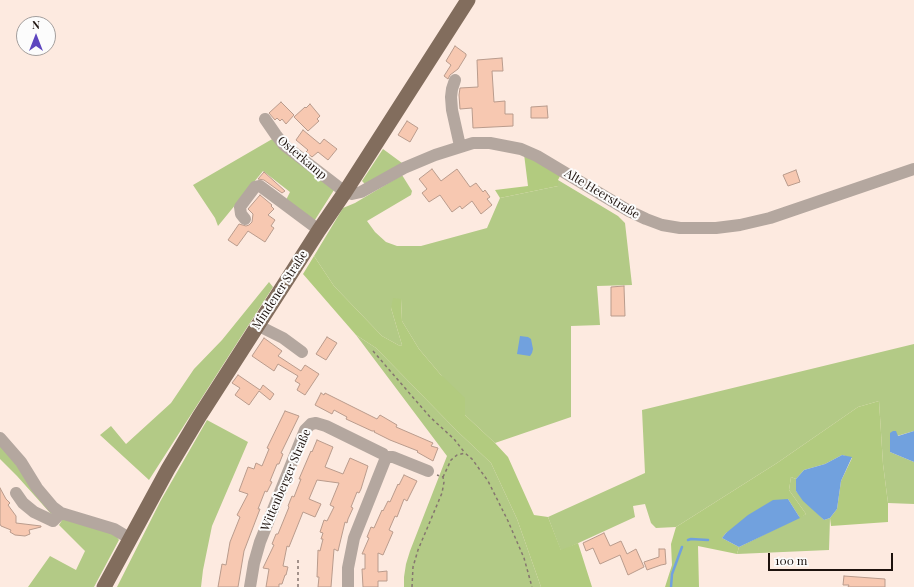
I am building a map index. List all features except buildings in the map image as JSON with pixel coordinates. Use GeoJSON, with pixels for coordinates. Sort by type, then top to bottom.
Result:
{"type":"FeatureCollection","features":[{"type":"Feature","properties":{"kind":"main road","name":"Mindener Straße"},"geometry":{"type":"LineString","coordinates":[[104,587],[129,538],[198,416],[345,192],[468,0]]}},
{"type":"Feature","properties":{"kind":"street"},"geometry":{"type":"LineString","coordinates":[[455,80],[452,88],[452,110],[460,146]]}},
{"type":"Feature","properties":{"kind":"street","name":"Osterkamp"},"geometry":{"type":"LineString","coordinates":[[265,119],[284,145],[345,192]]}},
{"type":"Feature","properties":{"kind":"street","name":"Alte Heerstraße"},"geometry":{"type":"LineString","coordinates":[[345,192],[352,194],[361,192],[404,168],[460,146],[473,143],[490,143],[521,149],[550,163],[629,212],[646,220],[662,225],[680,228],[716,228],[740,225],[770,218],[914,169]]}},
{"type":"Feature","properties":{"kind":"street"},"geometry":{"type":"LineString","coordinates":[[245,219],[241,214],[240,207],[255,188],[260,186],[319,230]]}},
{"type":"Feature","properties":{"kind":"street"},"geometry":{"type":"LineString","coordinates":[[257,325],[283,338],[302,352]]}},
{"type":"Feature","properties":{"kind":"street","name":"Wittenberger Straße"},"geometry":{"type":"LineString","coordinates":[[250,587],[254,563],[260,542],[305,430],[311,424],[316,423],[326,426],[383,454],[385,457]]}},
{"type":"Feature","properties":{"kind":"street"},"geometry":{"type":"LineString","coordinates":[[0,438],[21,462],[37,488],[53,507],[61,512],[114,529],[129,538]]}},
{"type":"Feature","properties":{"kind":"street"},"geometry":{"type":"LineString","coordinates":[[348,587],[348,568],[354,538],[385,457],[393,457],[428,471]]}},
{"type":"Feature","properties":{"kind":"street"},"geometry":{"type":"LineString","coordinates":[[16,492],[23,503],[34,512],[53,521],[61,512]]}},
{"type":"Feature","properties":{"kind":"path"},"geometry":{"type":"LineString","coordinates":[[373,351],[430,417],[454,439],[472,459],[488,481],[524,558],[532,582],[532,587]]}},
{"type":"Feature","properties":{"kind":"path"},"geometry":{"type":"LineString","coordinates":[[412,587],[413,567],[418,550],[442,493],[444,482],[443,477],[451,460],[457,455],[465,453]]}},
{"type":"Feature","properties":{"kind":"path"},"geometry":{"type":"LineString","coordinates":[[428,471],[443,477]]}},
{"type":"Feature","properties":{"kind":"path"},"geometry":{"type":"LineString","coordinates":[[298,560],[298,587]]}},
{"type":"Feature","properties":{"kind":"green space"},"geometry":{"type":"Polygon","coordinates":[[[274,138],[334,190],[313,223],[285,202],[290,192],[263,171],[218,226],[215,218],[193,185],[274,138]]]}},
{"type":"Feature","properties":{"kind":"green space"},"geometry":{"type":"Polygon","coordinates":[[[383,149],[402,163],[365,184],[362,181],[383,149]]]}},
{"type":"Feature","properties":{"kind":"green space"},"geometry":{"type":"Polygon","coordinates":[[[524,154],[561,174],[558,180],[558,186],[500,198],[495,190],[528,186],[524,154]]]}},
{"type":"Feature","properties":{"kind":"green space"},"geometry":{"type":"Polygon","coordinates":[[[402,175],[412,191],[411,195],[367,221],[375,232],[386,242],[397,246],[421,246],[487,228],[500,198],[558,186],[558,180],[618,216],[625,223],[632,285],[597,286],[600,325],[571,326],[571,417],[495,443],[465,415],[441,375],[419,349],[402,321],[401,299],[391,308],[402,345],[400,346],[382,336],[334,286],[314,256],[343,208],[355,203],[402,175]]]}},
{"type":"Feature","properties":{"kind":"green space"},"geometry":{"type":"Polygon","coordinates":[[[314,256],[334,286],[382,336],[400,346],[402,345],[391,308],[393,298],[401,299],[402,321],[419,349],[441,375],[465,398],[465,415],[508,457],[534,515],[548,517],[561,550],[578,543],[592,587],[541,587],[517,519],[491,463],[457,431],[376,348],[356,335],[303,274],[314,256]]]}},
{"type":"Feature","properties":{"kind":"green space"},"geometry":{"type":"Polygon","coordinates":[[[269,282],[273,287],[149,480],[100,435],[111,426],[126,444],[171,403],[194,369],[222,340],[269,282]]]}},
{"type":"Feature","properties":{"kind":"green space"},"geometry":{"type":"Polygon","coordinates":[[[356,335],[376,348],[457,431],[491,463],[517,519],[541,587],[404,587],[406,564],[410,551],[447,456],[356,335]]]}},
{"type":"Feature","properties":{"kind":"green space"},"geometry":{"type":"Polygon","coordinates":[[[914,344],[914,431],[897,436],[890,452],[914,462],[914,504],[888,503],[883,464],[879,401],[858,407],[777,463],[676,527],[656,528],[651,523],[645,504],[633,506],[635,517],[561,551],[548,517],[645,473],[642,410],[914,344]]]}},
{"type":"Feature","properties":{"kind":"green space"},"geometry":{"type":"Polygon","coordinates":[[[879,401],[883,464],[888,503],[888,522],[831,526],[830,518],[837,509],[841,481],[852,458],[842,455],[825,464],[804,470],[796,479],[791,477],[789,490],[806,514],[800,518],[788,499],[726,533],[722,538],[739,547],[737,554],[698,546],[699,587],[665,587],[672,565],[671,544],[676,527],[777,463],[858,407],[879,401]]]}},
{"type":"Feature","properties":{"kind":"green space"},"geometry":{"type":"Polygon","coordinates":[[[207,420],[248,442],[212,526],[201,587],[117,587],[161,500],[207,420]]]}},
{"type":"Feature","properties":{"kind":"green space"},"geometry":{"type":"Polygon","coordinates":[[[0,444],[54,513],[51,514],[0,459],[0,444]]]}},
{"type":"Feature","properties":{"kind":"green space"},"geometry":{"type":"Polygon","coordinates":[[[791,477],[796,479],[796,491],[824,520],[830,518],[829,550],[737,554],[739,547],[806,514],[789,490],[791,477]]]}},
{"type":"Feature","properties":{"kind":"green space"},"geometry":{"type":"Polygon","coordinates":[[[64,517],[114,533],[119,540],[94,587],[28,587],[50,556],[76,570],[85,551],[59,525],[64,517]]]}},
{"type":"Feature","properties":{"kind":"water"},"geometry":{"type":"Polygon","coordinates":[[[520,336],[531,339],[533,349],[530,356],[517,354],[520,336]]]}},
{"type":"Feature","properties":{"kind":"water"},"geometry":{"type":"Polygon","coordinates":[[[896,431],[898,436],[914,431],[914,462],[890,452],[890,433],[896,431]]]}},
{"type":"Feature","properties":{"kind":"water"},"geometry":{"type":"Polygon","coordinates":[[[842,455],[852,457],[841,481],[837,509],[830,518],[824,520],[803,501],[796,491],[796,479],[804,470],[825,464],[842,455]]]}},
{"type":"Feature","properties":{"kind":"water"},"geometry":{"type":"Polygon","coordinates":[[[788,499],[800,518],[739,547],[722,538],[748,515],[773,500],[788,499]]]}},
{"type":"Feature","properties":{"kind":"waterway"},"geometry":{"type":"LineString","coordinates":[[688,540],[708,540]]}},
{"type":"Feature","properties":{"kind":"waterway"},"geometry":{"type":"LineString","coordinates":[[671,587],[672,574],[682,547]]}}]}
